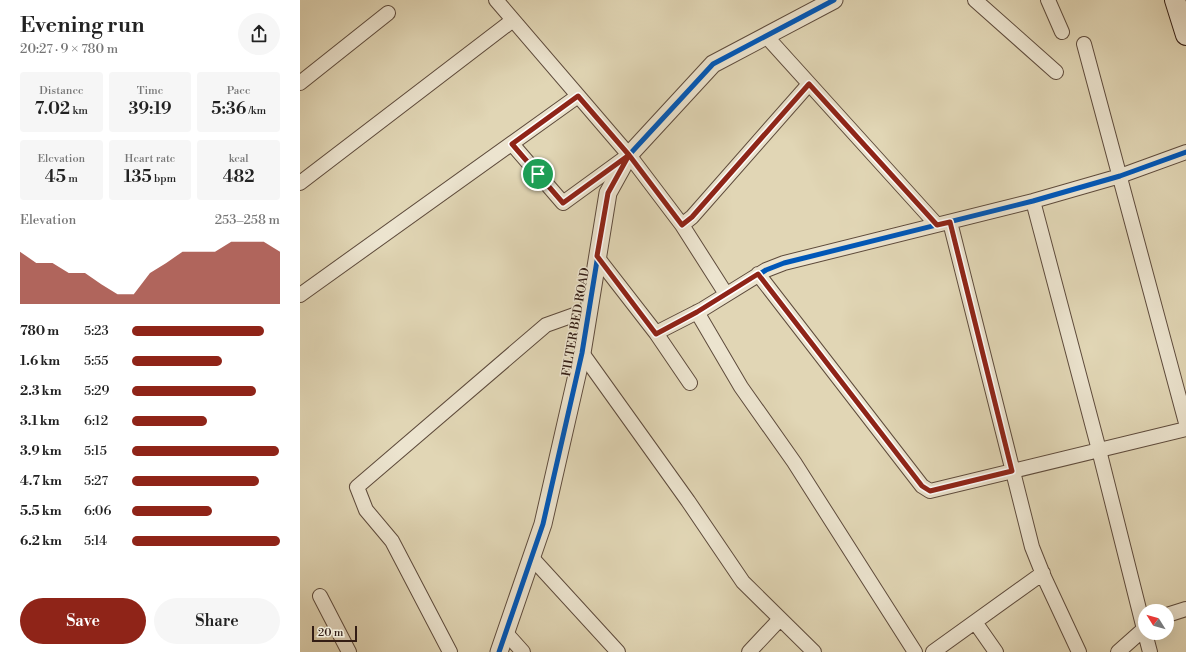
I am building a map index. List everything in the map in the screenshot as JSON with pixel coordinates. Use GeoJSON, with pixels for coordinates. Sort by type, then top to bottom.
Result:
{"type":"FeatureCollection","features":[{"type":"Feature","properties":{"kind":"main road"},"geometry":{"type":"LineString","coordinates":[[1175,0],[1186,35]]}},
{"type":"Feature","properties":{"kind":"street"},"geometry":{"type":"LineString","coordinates":[[496,0],[629,155],[682,225],[726,294]]}},
{"type":"Feature","properties":{"kind":"street","name":"FILTER BED ROAD"},"geometry":{"type":"LineString","coordinates":[[499,652],[544,524],[582,353],[608,193],[629,155],[713,64],[834,0]]}},
{"type":"Feature","properties":{"kind":"street"},"geometry":{"type":"LineString","coordinates":[[975,0],[1056,72]]}},
{"type":"Feature","properties":{"kind":"street"},"geometry":{"type":"LineString","coordinates":[[1048,0],[1062,32]]}},
{"type":"Feature","properties":{"kind":"street"},"geometry":{"type":"LineString","coordinates":[[300,83],[388,13]]}},
{"type":"Feature","properties":{"kind":"street"},"geometry":{"type":"LineString","coordinates":[[300,183],[513,20]]}},
{"type":"Feature","properties":{"kind":"street"},"geometry":{"type":"LineString","coordinates":[[766,36],[809,84],[943,223],[1032,547],[1042,573],[1079,652]]}},
{"type":"Feature","properties":{"kind":"street"},"geometry":{"type":"LineString","coordinates":[[1084,44],[1186,423]]}},
{"type":"Feature","properties":{"kind":"street"},"geometry":{"type":"LineString","coordinates":[[682,225],[692,217],[809,84]]}},
{"type":"Feature","properties":{"kind":"street"},"geometry":{"type":"LineString","coordinates":[[300,295],[578,96]]}},
{"type":"Feature","properties":{"kind":"street"},"geometry":{"type":"LineString","coordinates":[[512,144],[563,203],[629,155]]}},
{"type":"Feature","properties":{"kind":"street"},"geometry":{"type":"LineString","coordinates":[[656,334],[697,312],[758,274],[784,263],[1033,201],[1120,176],[1186,152]]}},
{"type":"Feature","properties":{"kind":"street"},"geometry":{"type":"LineString","coordinates":[[1033,201],[1138,604]]}},
{"type":"Feature","properties":{"kind":"street"},"geometry":{"type":"LineString","coordinates":[[597,256],[656,334],[690,383]]}},
{"type":"Feature","properties":{"kind":"street"},"geometry":{"type":"LineString","coordinates":[[758,274],[922,486],[930,491],[1186,429]]}},
{"type":"Feature","properties":{"kind":"street"},"geometry":{"type":"LineString","coordinates":[[450,652],[392,541],[366,510],[357,487],[546,325],[588,310]]}},
{"type":"Feature","properties":{"kind":"street"},"geometry":{"type":"LineString","coordinates":[[697,312],[741,387],[794,462],[915,652]]}},
{"type":"Feature","properties":{"kind":"street"},"geometry":{"type":"LineString","coordinates":[[582,353],[688,501],[743,582],[814,652]]}},
{"type":"Feature","properties":{"kind":"street"},"geometry":{"type":"LineString","coordinates":[[532,558],[618,652]]}},
{"type":"Feature","properties":{"kind":"street"},"geometry":{"type":"LineString","coordinates":[[933,652],[1042,573]]}},
{"type":"Feature","properties":{"kind":"street"},"geometry":{"type":"LineString","coordinates":[[320,596],[349,652]]}},
{"type":"Feature","properties":{"kind":"street"},"geometry":{"type":"LineString","coordinates":[[1174,613],[1186,609]]}},
{"type":"Feature","properties":{"kind":"street"},"geometry":{"type":"LineString","coordinates":[[749,652],[780,619]]}},
{"type":"Feature","properties":{"kind":"street"},"geometry":{"type":"LineString","coordinates":[[975,622],[996,652]]}},
{"type":"Feature","properties":{"kind":"street"},"geometry":{"type":"LineString","coordinates":[[506,633],[523,652]]}},
{"type":"Feature","properties":{"kind":"street"},"geometry":{"type":"LineString","coordinates":[[1118,652],[1138,636]]}},
{"type":"Feature","properties":{"kind":"street"},"geometry":{"type":"LineString","coordinates":[[1147,640],[1150,652]]}},
{"type":"Feature","properties":{"kind":"cycle path"},"geometry":{"type":"LineString","coordinates":[[499,652],[543,524],[582,353],[608,193],[629,155],[713,64],[834,0]]}},
{"type":"Feature","properties":{"kind":"cycle path"},"geometry":{"type":"LineString","coordinates":[[656,333],[703,309],[766,270],[784,263],[1033,201],[1120,176],[1186,152]]}},
{"type":"Feature","properties":{"kind":"route"},"geometry":{"type":"LineString","coordinates":[[538,174],[512,144],[578,96],[629,155],[682,225],[692,217],[809,84],[937,225],[950,222],[1012,471],[930,491],[922,486],[758,274],[697,312],[656,334],[597,256],[608,193],[629,155],[563,203],[538,174]]}}]}
